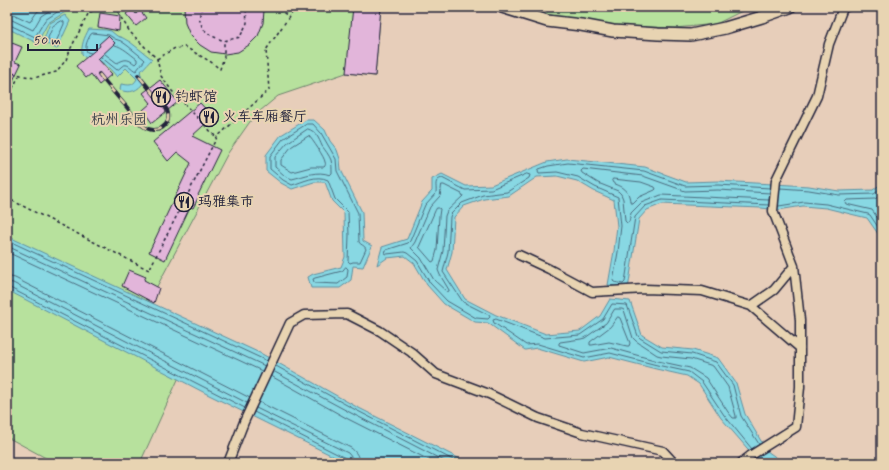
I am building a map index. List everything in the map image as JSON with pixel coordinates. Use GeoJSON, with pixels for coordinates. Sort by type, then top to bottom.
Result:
{"type":"FeatureCollection","features":[{"type":"Feature","properties":{"kind":"main road"},"geometry":{"type":"LineString","coordinates":[[502,7],[547,21],[614,31],[665,34],[691,34],[725,28],[762,18],[790,7]]}},
{"type":"Feature","properties":{"kind":"street"},"geometry":{"type":"LineString","coordinates":[[741,463],[796,427],[800,387],[800,320],[794,266],[773,211],[776,180],[817,96],[829,44],[843,8],[846,7]]}},
{"type":"Feature","properties":{"kind":"street"},"geometry":{"type":"LineString","coordinates":[[519,255],[592,292],[645,289],[702,291],[751,306],[800,348]]}},
{"type":"Feature","properties":{"kind":"street"},"geometry":{"type":"LineString","coordinates":[[751,306],[774,290],[794,266]]}},
{"type":"Feature","properties":{"kind":"street"},"geometry":{"type":"LineString","coordinates":[[228,463],[244,422],[290,323],[304,315],[347,314],[380,331],[411,352],[436,374],[489,394],[538,418],[560,426],[582,433],[663,451],[674,463]]}},
{"type":"Feature","properties":{"kind":"path"},"geometry":{"type":"LineString","coordinates":[[7,72],[34,78],[56,72],[66,60],[88,14],[97,7]]}},
{"type":"Feature","properties":{"kind":"path"},"geometry":{"type":"LineString","coordinates":[[116,7],[130,32],[156,59],[161,76],[172,91],[216,137]]}},
{"type":"Feature","properties":{"kind":"path"},"geometry":{"type":"LineString","coordinates":[[202,7],[199,18],[203,29],[212,36],[224,41],[240,37],[247,23],[246,7],[250,7]]}},
{"type":"Feature","properties":{"kind":"path"},"geometry":{"type":"LineString","coordinates":[[273,7],[290,16]]}},
{"type":"Feature","properties":{"kind":"path"},"geometry":{"type":"LineString","coordinates":[[7,198],[149,270],[216,137],[270,90],[266,50],[296,7]]}},
{"type":"Feature","properties":{"kind":"path"},"geometry":{"type":"LineString","coordinates":[[156,59],[175,48],[185,47],[220,69],[224,57],[224,41]]}},
{"type":"Feature","properties":{"kind":"path"},"geometry":{"type":"LineString","coordinates":[[7,99],[19,75]]}},
{"type":"Feature","properties":{"kind":"green space","name":"杭州乐园"},"geometry":{"type":"Polygon","coordinates":[[[7,7],[381,7],[375,76],[346,73],[278,96],[254,116],[228,153],[145,309],[190,353],[140,463],[55,463],[7,437],[7,7]]]}},
{"type":"Feature","properties":{"kind":"green space"},"geometry":{"type":"Polygon","coordinates":[[[522,7],[750,7],[716,24],[675,28],[622,26],[550,15],[522,7]]]}},
{"type":"Feature","properties":{"kind":"water"},"geometry":{"type":"Polygon","coordinates":[[[7,7],[73,7],[48,23],[37,43],[7,28],[7,7]]]}},
{"type":"Feature","properties":{"kind":"water"},"geometry":{"type":"Polygon","coordinates":[[[65,15],[70,21],[57,49],[43,42],[50,23],[65,15]]]}},
{"type":"Feature","properties":{"kind":"water"},"geometry":{"type":"Polygon","coordinates":[[[89,29],[111,31],[117,36],[130,42],[152,59],[140,72],[144,82],[139,88],[130,92],[120,90],[121,84],[132,84],[137,79],[126,68],[117,77],[107,66],[98,60],[84,57],[82,55],[83,42],[89,29]]]}},
{"type":"Feature","properties":{"kind":"water"},"geometry":{"type":"Polygon","coordinates":[[[306,120],[314,120],[325,130],[330,141],[337,150],[341,170],[362,212],[363,241],[372,246],[363,267],[353,266],[351,280],[340,288],[311,288],[308,277],[313,274],[341,267],[345,257],[344,213],[332,201],[325,182],[314,182],[292,189],[281,183],[266,171],[266,155],[281,135],[306,120]]]}},
{"type":"Feature","properties":{"kind":"water"},"geometry":{"type":"Polygon","coordinates":[[[567,159],[645,167],[686,182],[718,181],[809,186],[839,191],[873,190],[882,183],[882,245],[881,238],[867,218],[826,208],[803,206],[778,210],[662,204],[647,210],[639,219],[628,289],[608,285],[617,226],[614,200],[577,181],[557,176],[537,177],[509,196],[484,199],[464,206],[454,217],[452,252],[447,270],[465,299],[496,315],[546,334],[580,331],[600,316],[610,299],[630,301],[642,335],[662,347],[693,350],[718,358],[736,383],[745,414],[767,451],[784,463],[760,463],[721,418],[699,384],[687,376],[609,357],[584,362],[537,348],[525,350],[488,323],[475,322],[444,304],[427,285],[414,263],[405,256],[387,258],[377,265],[382,247],[407,239],[422,202],[432,191],[432,179],[442,174],[466,186],[491,185],[547,162],[567,159]]]}},
{"type":"Feature","properties":{"kind":"water"},"geometry":{"type":"Polygon","coordinates":[[[7,236],[262,354],[355,406],[468,463],[347,463],[205,393],[7,290],[7,236]]]}},
{"type":"Feature","properties":{"kind":"building"},"geometry":{"type":"Polygon","coordinates":[[[184,7],[264,7],[263,23],[258,36],[249,45],[238,52],[225,54],[211,52],[200,45],[190,35],[185,23],[184,7]]]}},
{"type":"Feature","properties":{"kind":"building"},"geometry":{"type":"Polygon","coordinates":[[[353,7],[381,7],[375,76],[346,73],[353,7]]]}},
{"type":"Feature","properties":{"kind":"building"},"geometry":{"type":"Polygon","coordinates":[[[132,9],[136,14],[140,10],[146,18],[136,26],[126,14],[132,9]]]}},
{"type":"Feature","properties":{"kind":"building"},"geometry":{"type":"Polygon","coordinates":[[[100,13],[120,16],[119,31],[98,27],[100,13]]]}},
{"type":"Feature","properties":{"kind":"building"},"geometry":{"type":"Polygon","coordinates":[[[108,36],[115,43],[98,59],[112,74],[99,85],[91,74],[86,78],[76,66],[100,46],[99,44],[108,36]]]}},
{"type":"Feature","properties":{"kind":"building"},"geometry":{"type":"Polygon","coordinates":[[[7,41],[22,47],[15,62],[21,64],[7,93],[7,41]]]}},
{"type":"Feature","properties":{"kind":"building","name":"钓虾馆"},"geometry":{"type":"Polygon","coordinates":[[[160,80],[178,102],[152,123],[143,110],[151,103],[143,93],[160,80]]]}},
{"type":"Feature","properties":{"kind":"building","name":"玛雅集市"},"geometry":{"type":"Polygon","coordinates":[[[200,103],[213,117],[192,136],[220,150],[193,208],[190,207],[165,260],[149,252],[191,163],[177,152],[168,161],[153,142],[200,103]]]}},
{"type":"Feature","properties":{"kind":"building"},"geometry":{"type":"Polygon","coordinates":[[[129,270],[146,277],[144,280],[159,288],[154,303],[122,286],[129,270]]]}},
{"type":"Feature","properties":{"kind":"railway"},"geometry":{"type":"LineString","coordinates":[[99,74],[140,124],[148,129],[158,130],[168,121],[167,110],[138,75]]}},
{"type":"Feature","properties":{"kind":"place","name":"钓虾馆"},"geometry":{"type":"Point","coordinates":[161,97]}},
{"type":"Feature","properties":{"kind":"place","name":"火车车厢餐厅"},"geometry":{"type":"Point","coordinates":[209,117]}},
{"type":"Feature","properties":{"kind":"place","name":"玛雅集市"},"geometry":{"type":"Point","coordinates":[184,202]}}]}
